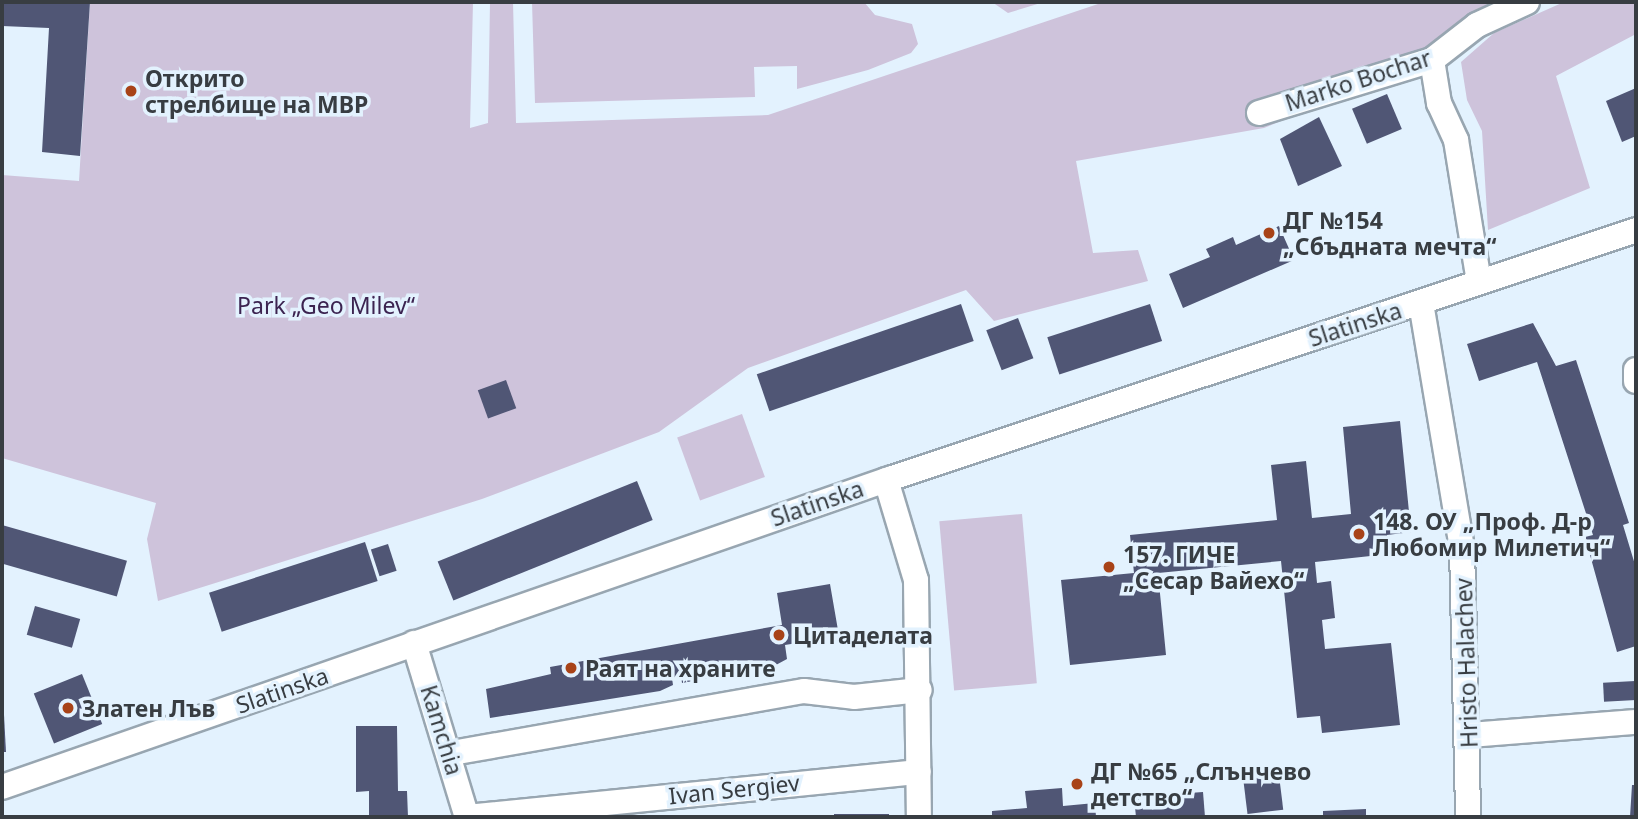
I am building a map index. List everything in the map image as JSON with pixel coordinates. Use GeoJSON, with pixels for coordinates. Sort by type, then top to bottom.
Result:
{"type":"FeatureCollection","features":[{"type":"Feature","properties":{"kind":"street","name":"Marko Bochar"},"geometry":{"type":"LineString","coordinates":[[1259,113],[1432,60],[1477,25],[1527,2]]}},
{"type":"Feature","properties":{"kind":"street"},"geometry":{"type":"LineString","coordinates":[[1432,60],[1439,103],[1456,140],[1479,282]]}},
{"type":"Feature","properties":{"kind":"street","name":"Slatinska"},"geometry":{"type":"LineString","coordinates":[[2,787],[886,480],[1636,230]]}},
{"type":"Feature","properties":{"kind":"street","name":"Hristo Halachev"},"geometry":{"type":"LineString","coordinates":[[1421,303],[1462,547],[1468,817]]}},
{"type":"Feature","properties":{"kind":"street"},"geometry":{"type":"LineString","coordinates":[[1636,370],[1636,381]]}},
{"type":"Feature","properties":{"kind":"street"},"geometry":{"type":"LineString","coordinates":[[886,480],[916,579],[920,690],[919,817]]}},
{"type":"Feature","properties":{"kind":"street","name":"Kamchia"},"geometry":{"type":"LineString","coordinates":[[414,643],[452,753],[467,817]]}},
{"type":"Feature","properties":{"kind":"street"},"geometry":{"type":"LineString","coordinates":[[452,753],[804,691],[854,697],[920,690]]}},
{"type":"Feature","properties":{"kind":"street"},"geometry":{"type":"LineString","coordinates":[[1468,734],[1636,722]]}},
{"type":"Feature","properties":{"kind":"street","name":"Ivan Sergiev"},"geometry":{"type":"LineString","coordinates":[[467,817],[919,772]]}},
{"type":"Feature","properties":{"kind":"green space","name":"Park „Geo Milev“"},"geometry":{"type":"Polygon","coordinates":[[[90,2],[473,2],[470,128],[488,123],[490,2],[513,2],[516,123],[768,115],[1104,2],[1509,2],[1432,60],[1264,128],[1076,161],[1093,253],[1138,250],[1148,281],[994,321],[966,290],[748,368],[659,432],[482,499],[158,601],[147,539],[156,503],[2,458],[2,175],[79,181],[90,2]]]}},
{"type":"Feature","properties":{"kind":"green space"},"geometry":{"type":"Polygon","coordinates":[[[532,2],[864,2],[875,15],[912,24],[918,44],[911,53],[868,70],[797,89],[797,66],[754,67],[755,97],[535,103],[532,2]]]}},
{"type":"Feature","properties":{"kind":"green space"},"geometry":{"type":"Polygon","coordinates":[[[992,2],[1005,3],[1044,2],[1008,13],[992,2]]]}},
{"type":"Feature","properties":{"kind":"green space"},"geometry":{"type":"Polygon","coordinates":[[[1564,2],[1636,2],[1636,34],[1556,76],[1590,188],[1488,230],[1482,131],[1467,100],[1461,62],[1494,33],[1564,2]]]}},
{"type":"Feature","properties":{"kind":"green space"},"geometry":{"type":"Polygon","coordinates":[[[742,414],[765,477],[700,501],[677,438],[742,414]]]}},
{"type":"Feature","properties":{"kind":"green space"},"geometry":{"type":"Polygon","coordinates":[[[1022,514],[1037,683],[954,691],[939,521],[1022,514]]]}},
{"type":"Feature","properties":{"kind":"building"},"geometry":{"type":"Polygon","coordinates":[[[2,2],[90,2],[80,156],[42,152],[49,28],[2,26],[2,2]]]}},
{"type":"Feature","properties":{"kind":"building"},"geometry":{"type":"Polygon","coordinates":[[[1636,88],[1636,136],[1622,142],[1606,101],[1636,88]]]}},
{"type":"Feature","properties":{"kind":"building"},"geometry":{"type":"Polygon","coordinates":[[[1387,94],[1402,129],[1367,144],[1352,109],[1387,94]]]}},
{"type":"Feature","properties":{"kind":"building"},"geometry":{"type":"Polygon","coordinates":[[[1319,117],[1342,166],[1298,186],[1280,139],[1319,117]]]}},
{"type":"Feature","properties":{"kind":"building"},"geometry":{"type":"Polygon","coordinates":[[[1279,226],[1294,260],[1183,308],[1169,274],[1210,257],[1206,249],[1233,237],[1236,245],[1279,226]]]}},
{"type":"Feature","properties":{"kind":"building"},"geometry":{"type":"Polygon","coordinates":[[[961,304],[974,341],[769,411],[757,374],[961,304]]]}},
{"type":"Feature","properties":{"kind":"building"},"geometry":{"type":"Polygon","coordinates":[[[1150,304],[1162,341],[1059,374],[1047,337],[1150,304]]]}},
{"type":"Feature","properties":{"kind":"building"},"geometry":{"type":"Polygon","coordinates":[[[1018,318],[1033,358],[1002,370],[986,330],[1018,318]]]}},
{"type":"Feature","properties":{"kind":"building"},"geometry":{"type":"Polygon","coordinates":[[[1533,323],[1556,366],[1576,360],[1629,523],[1623,525],[1636,568],[1636,646],[1617,652],[1585,537],[1593,535],[1537,362],[1479,381],[1467,344],[1533,323]]]}},
{"type":"Feature","properties":{"kind":"building"},"geometry":{"type":"Polygon","coordinates":[[[506,380],[516,408],[488,418],[478,390],[506,380]]]}},
{"type":"Feature","properties":{"kind":"building"},"geometry":{"type":"Polygon","coordinates":[[[1400,421],[1411,532],[1387,535],[1389,554],[1315,562],[1317,583],[1331,581],[1335,618],[1322,620],[1325,649],[1391,643],[1400,725],[1322,733],[1320,716],[1297,718],[1281,561],[1158,573],[1166,655],[1070,665],[1061,580],[1134,573],[1130,535],[1277,520],[1271,465],[1306,461],[1312,518],[1351,514],[1343,427],[1400,421]]]}},
{"type":"Feature","properties":{"kind":"building"},"geometry":{"type":"Polygon","coordinates":[[[637,481],[653,520],[453,600],[438,562],[637,481]]]}},
{"type":"Feature","properties":{"kind":"building"},"geometry":{"type":"Polygon","coordinates":[[[2,525],[127,561],[117,596],[2,563],[2,525]]]}},
{"type":"Feature","properties":{"kind":"building"},"geometry":{"type":"Polygon","coordinates":[[[365,542],[378,581],[222,632],[209,593],[365,542]]]}},
{"type":"Feature","properties":{"kind":"building"},"geometry":{"type":"Polygon","coordinates":[[[388,544],[397,571],[380,576],[371,550],[388,544]]]}},
{"type":"Feature","properties":{"kind":"building"},"geometry":{"type":"Polygon","coordinates":[[[830,584],[839,636],[785,645],[787,659],[774,666],[708,672],[709,678],[682,683],[681,676],[672,678],[673,685],[660,691],[490,718],[486,689],[551,674],[550,667],[782,625],[777,593],[830,584]]]}},
{"type":"Feature","properties":{"kind":"building"},"geometry":{"type":"Polygon","coordinates":[[[35,606],[80,619],[72,648],[27,635],[35,606]]]}},
{"type":"Feature","properties":{"kind":"building","name":"Златен Лъв"},"geometry":{"type":"Polygon","coordinates":[[[82,674],[102,724],[54,744],[34,693],[82,674]]]}},
{"type":"Feature","properties":{"kind":"building"},"geometry":{"type":"Polygon","coordinates":[[[1635,681],[1636,700],[1604,702],[1603,683],[1635,681]]]}},
{"type":"Feature","properties":{"kind":"building"},"geometry":{"type":"Polygon","coordinates":[[[4,715],[6,752],[2,752],[4,715]]]}},
{"type":"Feature","properties":{"kind":"building"},"geometry":{"type":"Polygon","coordinates":[[[356,726],[397,726],[398,791],[407,791],[408,817],[369,817],[369,791],[356,792],[356,726]]]}},
{"type":"Feature","properties":{"kind":"building"},"geometry":{"type":"Polygon","coordinates":[[[1278,767],[1283,810],[1248,814],[1242,771],[1278,767]]]}},
{"type":"Feature","properties":{"kind":"building"},"geometry":{"type":"Polygon","coordinates":[[[1632,785],[1636,785],[1636,817],[1630,817],[1632,785]]]}},
{"type":"Feature","properties":{"kind":"building"},"geometry":{"type":"Polygon","coordinates":[[[1062,788],[1063,806],[1095,803],[1096,817],[992,817],[992,811],[1027,808],[1025,791],[1062,788]]]}},
{"type":"Feature","properties":{"kind":"building"},"geometry":{"type":"Polygon","coordinates":[[[1203,792],[1205,817],[1136,817],[1134,797],[1203,792]]]}},
{"type":"Feature","properties":{"kind":"building"},"geometry":{"type":"Polygon","coordinates":[[[1366,809],[1366,817],[1323,817],[1323,811],[1366,809]]]}},
{"type":"Feature","properties":{"kind":"building"},"geometry":{"type":"Polygon","coordinates":[[[834,814],[889,814],[889,817],[834,817],[834,814]]]}},
{"type":"Feature","properties":{"kind":"place","name":"Открито стрелбище на МВР"},"geometry":{"type":"Point","coordinates":[131,91]}},
{"type":"Feature","properties":{"kind":"place","name":"ДГ №154 „Сбъдната мечта“"},"geometry":{"type":"Point","coordinates":[1269,233]}},
{"type":"Feature","properties":{"kind":"place","name":"148. ОУ „Проф. Д-р Любомир Милетич“"},"geometry":{"type":"Point","coordinates":[1359,534]}},
{"type":"Feature","properties":{"kind":"place","name":"157. ГИЧЕ „Сесар Вайехо“"},"geometry":{"type":"Point","coordinates":[1109,567]}},
{"type":"Feature","properties":{"kind":"place","name":"Цитаделата"},"geometry":{"type":"Point","coordinates":[779,635]}},
{"type":"Feature","properties":{"kind":"place","name":"Раят на храните"},"geometry":{"type":"Point","coordinates":[571,668]}},
{"type":"Feature","properties":{"kind":"place","name":"Златен Лъв"},"geometry":{"type":"Point","coordinates":[68,708]}},
{"type":"Feature","properties":{"kind":"place","name":"ДГ №65 „Слънчево детство“"},"geometry":{"type":"Point","coordinates":[1077,784]}}]}
